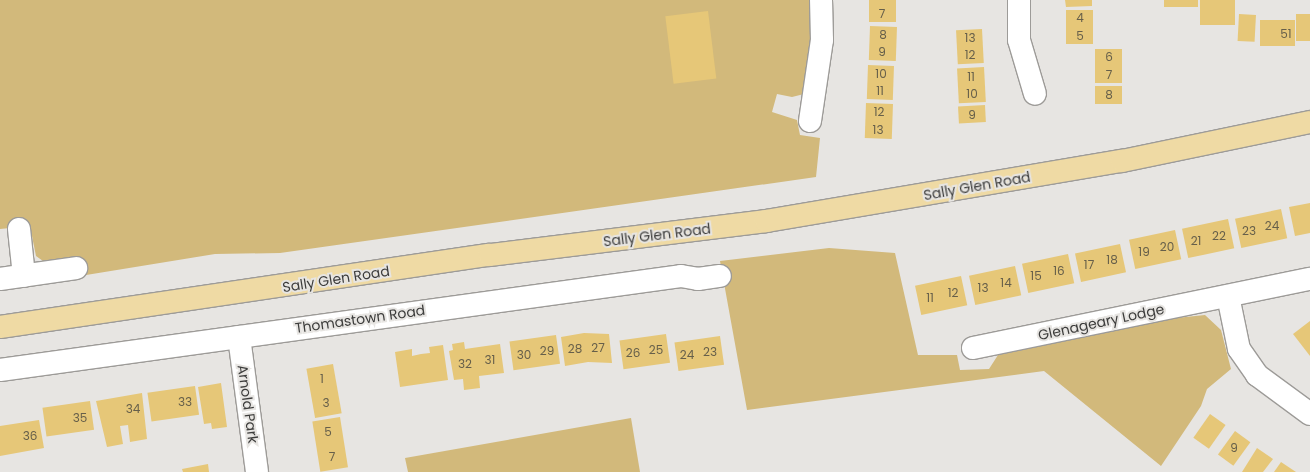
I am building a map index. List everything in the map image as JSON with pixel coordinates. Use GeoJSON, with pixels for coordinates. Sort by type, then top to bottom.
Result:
{"type":"FeatureCollection","features":[{"type":"Feature","properties":{"kind":"main road","name":"Sally Glen Road"},"geometry":{"type":"LineString","coordinates":[[0,327],[490,255],[774,220],[1122,162],[1310,122]]}},
{"type":"Feature","properties":{"kind":"street"},"geometry":{"type":"LineString","coordinates":[[810,121],[822,40],[821,0]]}},
{"type":"Feature","properties":{"kind":"street"},"geometry":{"type":"LineString","coordinates":[[1019,0],[1019,40],[1034,94]]}},
{"type":"Feature","properties":{"kind":"street"},"geometry":{"type":"LineString","coordinates":[[19,229],[24,276]]}},
{"type":"Feature","properties":{"kind":"street"},"geometry":{"type":"LineString","coordinates":[[0,279],[76,268]]}},
{"type":"Feature","properties":{"kind":"street","name":"Thomastown Road"},"geometry":{"type":"LineString","coordinates":[[0,370],[681,276],[698,279],[720,276]]}},
{"type":"Feature","properties":{"kind":"street","name":"Glenageary Lodge"},"geometry":{"type":"LineString","coordinates":[[973,348],[1310,279]]}},
{"type":"Feature","properties":{"kind":"street"},"geometry":{"type":"LineString","coordinates":[[1228,296],[1239,348],[1257,375],[1310,414]]}},
{"type":"Feature","properties":{"kind":"street","name":"Arnold Park"},"geometry":{"type":"LineString","coordinates":[[239,337],[257,472]]}},
{"type":"Feature","properties":{"kind":"shaded area"},"geometry":{"type":"Polygon","coordinates":[[[0,0],[817,0],[804,94],[792,97],[777,94],[772,112],[797,120],[800,135],[820,138],[816,177],[280,253],[215,254],[80,276],[76,257],[43,261],[36,256],[30,226],[0,229],[0,0]]]}},
{"type":"Feature","properties":{"kind":"shaded area"},"geometry":{"type":"Polygon","coordinates":[[[829,248],[895,253],[918,355],[957,355],[960,370],[989,369],[998,355],[1176,318],[1205,315],[1221,330],[1231,369],[1207,389],[1201,406],[1161,466],[1044,371],[747,410],[720,261],[829,248]]]}},
{"type":"Feature","properties":{"kind":"shaded area"},"geometry":{"type":"Polygon","coordinates":[[[631,418],[640,472],[408,472],[405,458],[631,418]]]}},
{"type":"Feature","properties":{"kind":"building"},"geometry":{"type":"Polygon","coordinates":[[[869,0],[896,0],[896,22],[869,22],[869,0]]]}},
{"type":"Feature","properties":{"kind":"building"},"geometry":{"type":"Polygon","coordinates":[[[1065,0],[1092,0],[1092,6],[1066,7],[1065,0]]]}},
{"type":"Feature","properties":{"kind":"building"},"geometry":{"type":"Polygon","coordinates":[[[1164,0],[1198,0],[1198,7],[1164,7],[1164,0]]]}},
{"type":"Feature","properties":{"kind":"building"},"geometry":{"type":"Polygon","coordinates":[[[1200,0],[1235,0],[1235,25],[1200,25],[1200,0]]]}},
{"type":"Feature","properties":{"kind":"building"},"geometry":{"type":"Polygon","coordinates":[[[1066,10],[1093,10],[1093,44],[1066,44],[1066,10]]]}},
{"type":"Feature","properties":{"kind":"building"},"geometry":{"type":"Polygon","coordinates":[[[708,11],[716,78],[674,84],[665,16],[708,11]]]}},
{"type":"Feature","properties":{"kind":"building"},"geometry":{"type":"Polygon","coordinates":[[[1239,14],[1256,15],[1255,42],[1238,41],[1239,14]]]}},
{"type":"Feature","properties":{"kind":"building"},"geometry":{"type":"Polygon","coordinates":[[[1296,14],[1310,14],[1310,41],[1296,41],[1296,14]]]}},
{"type":"Feature","properties":{"kind":"building"},"geometry":{"type":"Polygon","coordinates":[[[1260,20],[1295,20],[1295,46],[1260,46],[1260,20]]]}},
{"type":"Feature","properties":{"kind":"building"},"geometry":{"type":"Polygon","coordinates":[[[870,26],[897,27],[896,61],[869,60],[870,26]]]}},
{"type":"Feature","properties":{"kind":"building"},"geometry":{"type":"Polygon","coordinates":[[[982,29],[984,63],[958,64],[956,30],[982,29]]]}},
{"type":"Feature","properties":{"kind":"building"},"geometry":{"type":"Polygon","coordinates":[[[1095,49],[1122,49],[1122,83],[1095,83],[1095,49]]]}},
{"type":"Feature","properties":{"kind":"building"},"geometry":{"type":"Polygon","coordinates":[[[868,65],[894,66],[893,100],[867,99],[868,65]]]}},
{"type":"Feature","properties":{"kind":"building"},"geometry":{"type":"Polygon","coordinates":[[[984,67],[986,102],[959,103],[957,68],[984,67]]]}},
{"type":"Feature","properties":{"kind":"building"},"geometry":{"type":"Polygon","coordinates":[[[1095,86],[1122,86],[1122,104],[1095,104],[1095,86]]]}},
{"type":"Feature","properties":{"kind":"building"},"geometry":{"type":"Polygon","coordinates":[[[866,103],[893,104],[892,139],[865,138],[866,103]]]}},
{"type":"Feature","properties":{"kind":"building"},"geometry":{"type":"Polygon","coordinates":[[[985,105],[986,122],[959,123],[958,106],[985,105]]]}},
{"type":"Feature","properties":{"kind":"building"},"geometry":{"type":"Polygon","coordinates":[[[1310,203],[1310,233],[1295,236],[1289,207],[1310,203]]]}},
{"type":"Feature","properties":{"kind":"building"},"geometry":{"type":"Polygon","coordinates":[[[1281,209],[1287,238],[1241,248],[1235,219],[1281,209]]]}},
{"type":"Feature","properties":{"kind":"building"},"geometry":{"type":"Polygon","coordinates":[[[1228,219],[1234,248],[1188,258],[1182,229],[1228,219]]]}},
{"type":"Feature","properties":{"kind":"building"},"geometry":{"type":"Polygon","coordinates":[[[1175,230],[1181,259],[1135,269],[1129,240],[1175,230]]]}},
{"type":"Feature","properties":{"kind":"building"},"geometry":{"type":"Polygon","coordinates":[[[1120,244],[1126,272],[1081,282],[1075,254],[1120,244]]]}},
{"type":"Feature","properties":{"kind":"building"},"geometry":{"type":"Polygon","coordinates":[[[1068,254],[1074,283],[1028,293],[1022,264],[1068,254]]]}},
{"type":"Feature","properties":{"kind":"building"},"geometry":{"type":"Polygon","coordinates":[[[1015,266],[1021,295],[975,305],[969,276],[1015,266]]]}},
{"type":"Feature","properties":{"kind":"building"},"geometry":{"type":"Polygon","coordinates":[[[961,276],[967,305],[921,315],[915,286],[961,276]]]}},
{"type":"Feature","properties":{"kind":"building"},"geometry":{"type":"Polygon","coordinates":[[[1310,321],[1310,356],[1293,334],[1310,321]]]}},
{"type":"Feature","properties":{"kind":"building"},"geometry":{"type":"Polygon","coordinates":[[[584,333],[609,334],[612,363],[588,362],[565,366],[561,337],[584,333]]]}},
{"type":"Feature","properties":{"kind":"building"},"geometry":{"type":"Polygon","coordinates":[[[666,334],[670,363],[623,369],[619,341],[666,334]]]}},
{"type":"Feature","properties":{"kind":"building"},"geometry":{"type":"Polygon","coordinates":[[[556,335],[560,364],[513,370],[509,342],[556,335]]]}},
{"type":"Feature","properties":{"kind":"building"},"geometry":{"type":"Polygon","coordinates":[[[720,336],[724,365],[678,371],[674,342],[720,336]]]}},
{"type":"Feature","properties":{"kind":"building"},"geometry":{"type":"Polygon","coordinates":[[[464,342],[465,349],[500,344],[504,373],[479,376],[480,388],[464,390],[463,379],[454,380],[449,351],[453,350],[452,344],[464,342]]]}},
{"type":"Feature","properties":{"kind":"building"},"geometry":{"type":"Polygon","coordinates":[[[443,345],[448,380],[400,387],[395,352],[412,349],[412,356],[430,353],[429,347],[443,345]]]}},
{"type":"Feature","properties":{"kind":"building"},"geometry":{"type":"Polygon","coordinates":[[[333,364],[342,413],[315,418],[306,369],[333,364]]]}},
{"type":"Feature","properties":{"kind":"building"},"geometry":{"type":"Polygon","coordinates":[[[221,383],[227,427],[212,429],[211,423],[204,424],[198,387],[221,383]]]}},
{"type":"Feature","properties":{"kind":"building"},"geometry":{"type":"Polygon","coordinates":[[[195,386],[199,415],[152,421],[147,393],[195,386]]]}},
{"type":"Feature","properties":{"kind":"building"},"geometry":{"type":"Polygon","coordinates":[[[142,393],[147,439],[130,442],[128,425],[120,426],[123,444],[107,447],[96,401],[142,393]]]}},
{"type":"Feature","properties":{"kind":"building"},"geometry":{"type":"Polygon","coordinates":[[[90,401],[94,430],[47,436],[42,408],[90,401]]]}},
{"type":"Feature","properties":{"kind":"building"},"geometry":{"type":"Polygon","coordinates":[[[1210,414],[1226,425],[1209,449],[1193,438],[1210,414]]]}},
{"type":"Feature","properties":{"kind":"building"},"geometry":{"type":"Polygon","coordinates":[[[340,417],[348,467],[320,472],[312,421],[340,417]]]}},
{"type":"Feature","properties":{"kind":"building"},"geometry":{"type":"Polygon","coordinates":[[[39,420],[44,448],[0,456],[0,426],[39,420]]]}},
{"type":"Feature","properties":{"kind":"building"},"geometry":{"type":"Polygon","coordinates":[[[1235,431],[1250,442],[1233,466],[1218,454],[1235,431]]]}},
{"type":"Feature","properties":{"kind":"building"},"geometry":{"type":"Polygon","coordinates":[[[1257,448],[1273,459],[1263,472],[1242,472],[1257,448]]]}},
{"type":"Feature","properties":{"kind":"building"},"geometry":{"type":"Polygon","coordinates":[[[1281,462],[1296,472],[1274,472],[1281,462]]]}},
{"type":"Feature","properties":{"kind":"building"},"geometry":{"type":"Polygon","coordinates":[[[208,464],[209,472],[183,472],[182,469],[208,464]]]}}]}
